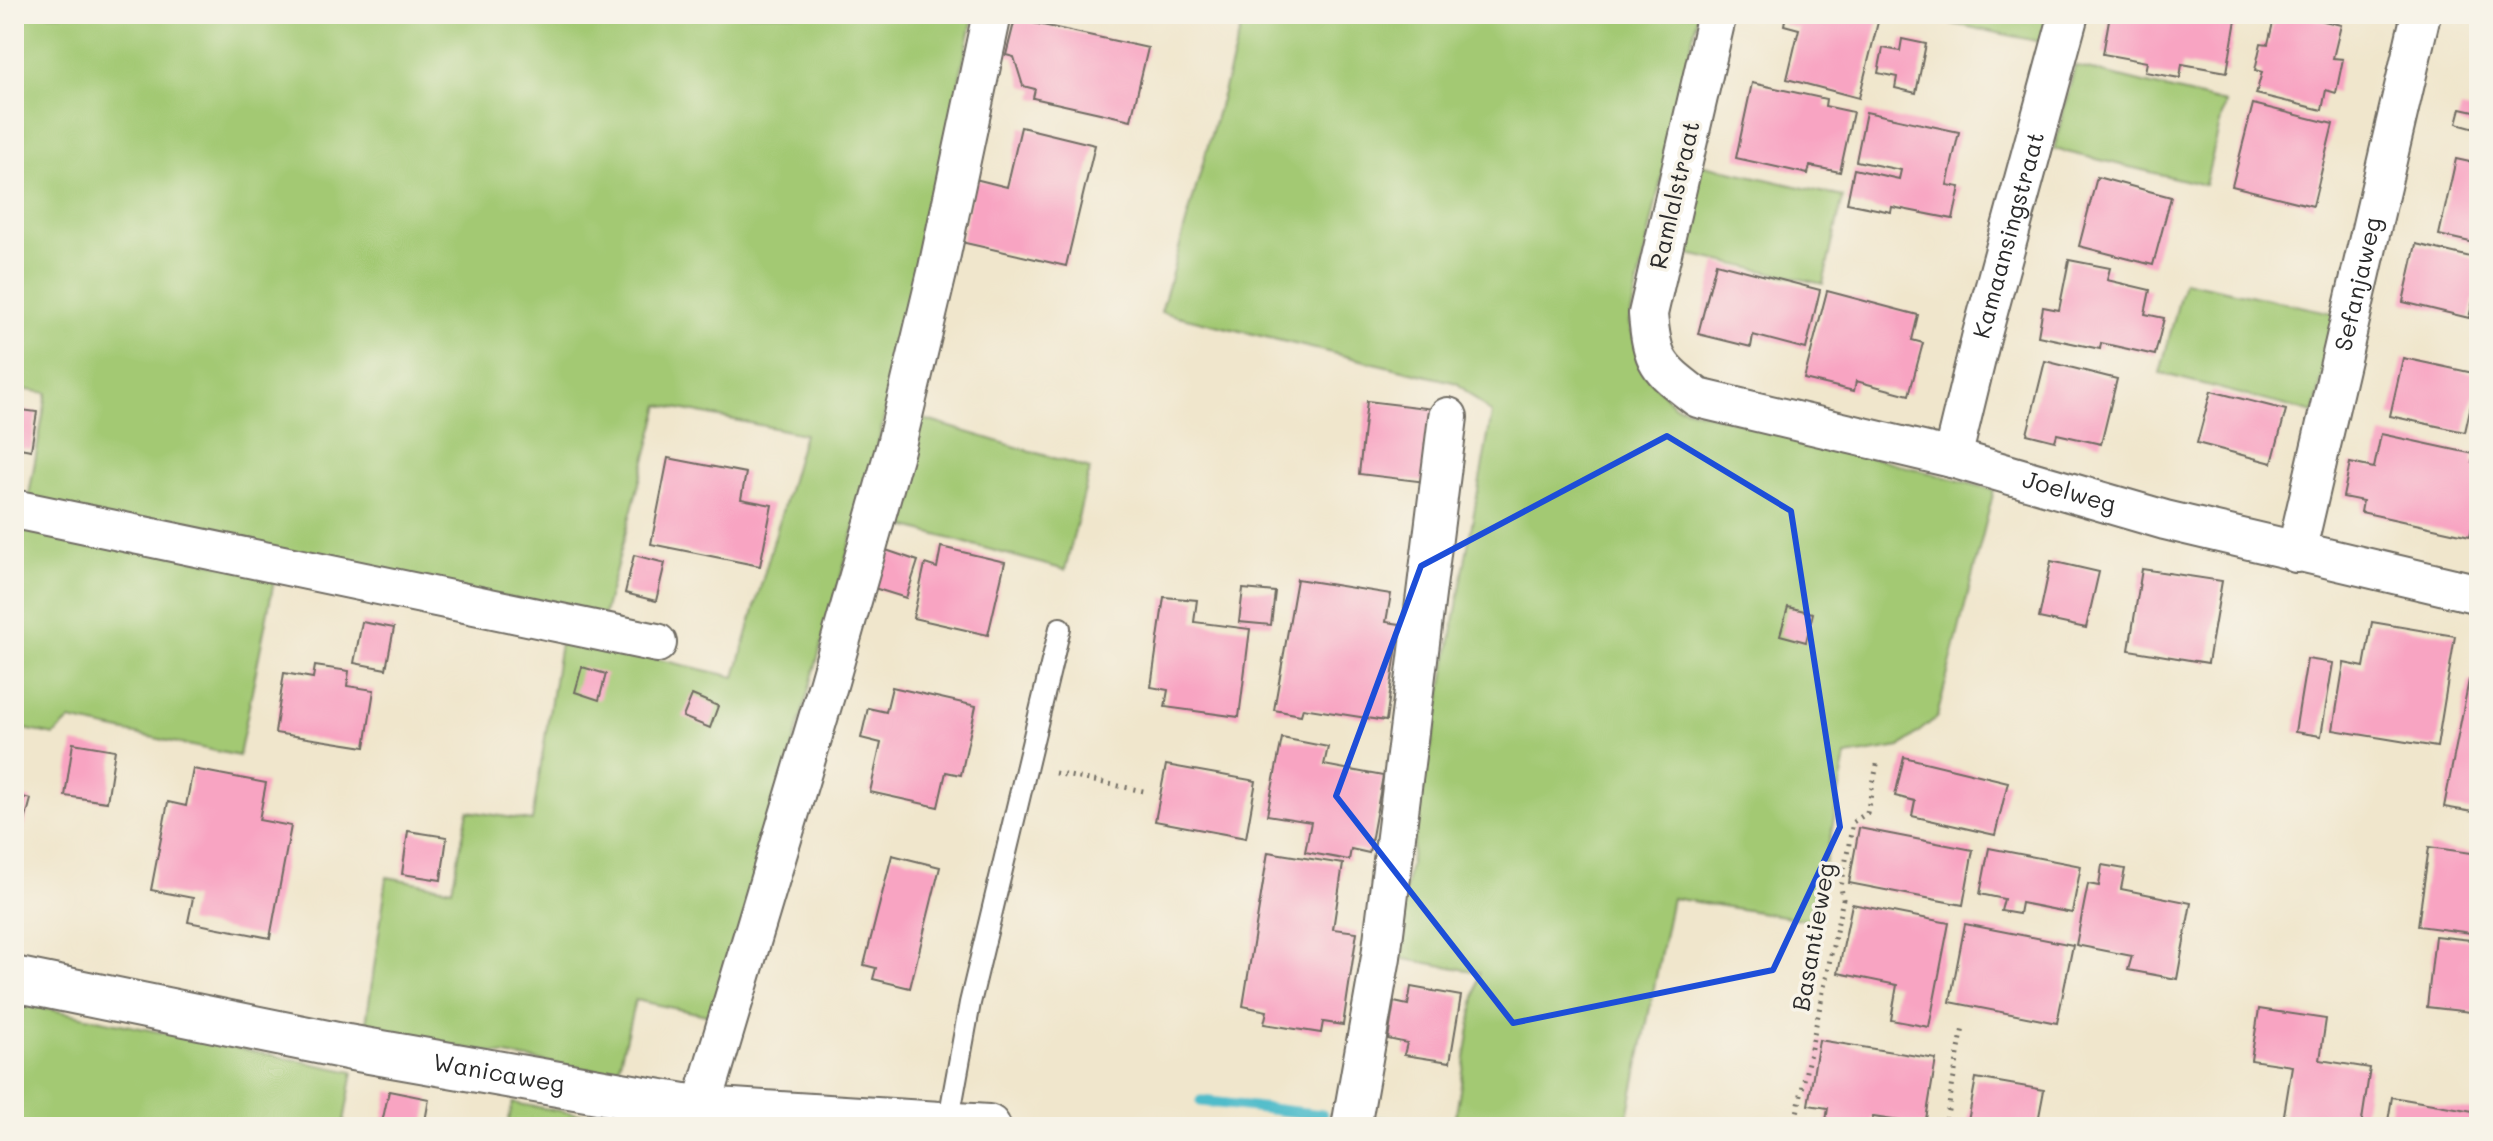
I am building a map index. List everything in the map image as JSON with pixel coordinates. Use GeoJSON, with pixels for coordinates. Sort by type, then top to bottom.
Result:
{"type":"FeatureCollection","features":[{"type":"Feature","properties":{"kind":"street"},"geometry":{"type":"LineString","coordinates":[[701,1109],[824,700],[895,449],[937,273],[992,14]]}},
{"type":"Feature","properties":{"kind":"street","name":"Ramlalstraat"},"geometry":{"type":"LineString","coordinates":[[1667,374],[1651,348],[1648,314],[1717,14]]}},
{"type":"Feature","properties":{"kind":"street","name":"Kamaansingstraat"},"geometry":{"type":"LineString","coordinates":[[1952,458],[1982,334],[2069,14]]}},
{"type":"Feature","properties":{"kind":"street","name":"Sefanjaweg"},"geometry":{"type":"LineString","coordinates":[[2296,553],[2421,14]]}},
{"type":"Feature","properties":{"kind":"street","name":"Joelweg"},"geometry":{"type":"LineString","coordinates":[[1667,374],[1698,398],[1952,458],[2165,520],[2296,553],[2479,594]]}},
{"type":"Feature","properties":{"kind":"street"},"geometry":{"type":"LineString","coordinates":[[1351,1127],[1381,957],[1448,417]]}},
{"type":"Feature","properties":{"kind":"street"},"geometry":{"type":"LineString","coordinates":[[14,509],[657,643]]}},
{"type":"Feature","properties":{"kind":"street","name":"Wanicaweg"},"geometry":{"type":"LineString","coordinates":[[14,979],[347,1047],[701,1109],[968,1126]]}},
{"type":"Feature","properties":{"kind":"lane"},"geometry":{"type":"LineString","coordinates":[[968,1126],[970,1003],[1060,628]]}},
{"type":"Feature","properties":{"kind":"path","name":"Basantieweg"},"geometry":{"type":"LineString","coordinates":[[1794,1127],[1843,899],[1841,887],[1853,822],[1867,813],[1878,760]]}},
{"type":"Feature","properties":{"kind":"path"},"geometry":{"type":"LineString","coordinates":[[1027,767],[1148,792]]}},
{"type":"Feature","properties":{"kind":"path"},"geometry":{"type":"LineString","coordinates":[[1945,1127],[1963,1027]]}},
{"type":"Feature","properties":{"kind":"highlighted area"},"geometry":{"type":"Polygon","coordinates":[[[1667,436],[1791,511],[1840,827],[1773,970],[1513,1023],[1336,796],[1421,566],[1667,436]]]}},
{"type":"Feature","properties":{"kind":"green space"},"geometry":{"type":"Polygon","coordinates":[[[14,14],[974,14],[877,449],[716,1017],[635,1000],[617,1074],[365,1031],[387,877],[452,889],[468,811],[532,821],[561,637],[735,677],[804,434],[660,405],[603,617],[28,501],[47,393],[14,388],[14,333],[22,289],[14,287],[14,14]]]}},
{"type":"Feature","properties":{"kind":"green space"},"geometry":{"type":"Polygon","coordinates":[[[1245,14],[1698,14],[1629,323],[1645,374],[1674,405],[1994,490],[1937,717],[1900,747],[1846,756],[1814,921],[1672,898],[1626,1127],[1454,1127],[1479,972],[1393,957],[1492,414],[1457,383],[1161,312],[1245,14]]]}},
{"type":"Feature","properties":{"kind":"green space"},"geometry":{"type":"Polygon","coordinates":[[[1906,14],[2065,14],[2056,45],[1906,14]]]}},
{"type":"Feature","properties":{"kind":"green space"},"geometry":{"type":"Polygon","coordinates":[[[2075,66],[2225,103],[2205,185],[2054,149],[2075,66]]]}},
{"type":"Feature","properties":{"kind":"green space"},"geometry":{"type":"Polygon","coordinates":[[[1696,163],[1843,197],[1823,284],[1675,251],[1696,163]]]}},
{"type":"Feature","properties":{"kind":"green space"},"geometry":{"type":"Polygon","coordinates":[[[2184,281],[2337,314],[2314,413],[2160,373],[2184,281]]]}},
{"type":"Feature","properties":{"kind":"green space"},"geometry":{"type":"Polygon","coordinates":[[[917,417],[1090,469],[1065,570],[889,522],[917,417]]]}},
{"type":"Feature","properties":{"kind":"green space"},"geometry":{"type":"Polygon","coordinates":[[[14,523],[275,576],[239,756],[70,720],[54,735],[14,727],[14,523]]]}},
{"type":"Feature","properties":{"kind":"green space"},"geometry":{"type":"Polygon","coordinates":[[[14,1002],[353,1072],[343,1127],[14,1127],[14,1002]]]}},
{"type":"Feature","properties":{"kind":"green space"},"geometry":{"type":"Polygon","coordinates":[[[513,1103],[657,1127],[507,1127],[513,1103]]]}},
{"type":"Feature","properties":{"kind":"building"},"geometry":{"type":"Polygon","coordinates":[[[1786,14],[1880,14],[1859,98],[1787,79],[1799,29],[1784,25],[1786,14]]]}},
{"type":"Feature","properties":{"kind":"building"},"geometry":{"type":"Polygon","coordinates":[[[2110,14],[2237,14],[2227,72],[2182,64],[2180,78],[2145,72],[2147,62],[2103,54],[2110,14]]]}},
{"type":"Feature","properties":{"kind":"building"},"geometry":{"type":"Polygon","coordinates":[[[2275,14],[2294,14],[2341,25],[2333,58],[2343,59],[2336,93],[2326,90],[2322,110],[2256,94],[2262,72],[2255,70],[2261,43],[2268,44],[2275,14]]]}},
{"type":"Feature","properties":{"kind":"building"},"geometry":{"type":"Polygon","coordinates":[[[2355,14],[2375,14],[2374,20],[2355,14]]]}},
{"type":"Feature","properties":{"kind":"building"},"geometry":{"type":"Polygon","coordinates":[[[1015,19],[1148,48],[1131,120],[1033,98],[1035,89],[1023,86],[1014,57],[1006,55],[1015,19]]]}},
{"type":"Feature","properties":{"kind":"building"},"geometry":{"type":"Polygon","coordinates":[[[1902,39],[1926,44],[1916,93],[1895,88],[1897,77],[1878,73],[1883,48],[1900,51],[1902,39]]]}},
{"type":"Feature","properties":{"kind":"building"},"geometry":{"type":"Polygon","coordinates":[[[1752,83],[1826,99],[1825,106],[1853,112],[1840,172],[1810,166],[1808,174],[1736,158],[1752,83]]]}},
{"type":"Feature","properties":{"kind":"building"},"geometry":{"type":"Polygon","coordinates":[[[2253,104],[2333,124],[2313,206],[2232,186],[2253,104]]]}},
{"type":"Feature","properties":{"kind":"building"},"geometry":{"type":"Polygon","coordinates":[[[2461,108],[2479,112],[2479,129],[2457,123],[2461,108]]]}},
{"type":"Feature","properties":{"kind":"building"},"geometry":{"type":"Polygon","coordinates":[[[1866,112],[1959,132],[1947,185],[1960,187],[1953,219],[1892,207],[1891,212],[1847,203],[1854,169],[1899,179],[1901,170],[1856,161],[1866,112]]]}},
{"type":"Feature","properties":{"kind":"building"},"geometry":{"type":"Polygon","coordinates":[[[1021,127],[1095,145],[1066,266],[961,242],[975,179],[1007,187],[1021,127]]]}},
{"type":"Feature","properties":{"kind":"building"},"geometry":{"type":"Polygon","coordinates":[[[2456,159],[2479,164],[2479,244],[2439,235],[2456,159]]]}},
{"type":"Feature","properties":{"kind":"building"},"geometry":{"type":"Polygon","coordinates":[[[2097,177],[2171,197],[2153,265],[2079,246],[2097,177]]]}},
{"type":"Feature","properties":{"kind":"building"},"geometry":{"type":"Polygon","coordinates":[[[2416,244],[2479,259],[2479,276],[2469,318],[2403,302],[2416,244]]]}},
{"type":"Feature","properties":{"kind":"building"},"geometry":{"type":"Polygon","coordinates":[[[2069,260],[2110,268],[2107,280],[2150,290],[2145,314],[2164,318],[2155,355],[2101,343],[2100,349],[2038,336],[2043,307],[2059,310],[2069,260]]]}},
{"type":"Feature","properties":{"kind":"building"},"geometry":{"type":"Polygon","coordinates":[[[1716,263],[1820,290],[1806,349],[1753,335],[1751,347],[1698,334],[1716,263]]]}},
{"type":"Feature","properties":{"kind":"building"},"geometry":{"type":"Polygon","coordinates":[[[1827,291],[1918,315],[1912,340],[1923,343],[1909,395],[1856,381],[1854,391],[1804,379],[1827,291]]]}},
{"type":"Feature","properties":{"kind":"building"},"geometry":{"type":"Polygon","coordinates":[[[2403,358],[2478,374],[2465,432],[2390,416],[2403,358]]]}},
{"type":"Feature","properties":{"kind":"building"},"geometry":{"type":"Polygon","coordinates":[[[2045,361],[2117,379],[2101,444],[2057,434],[2055,441],[2027,434],[2045,361]]]}},
{"type":"Feature","properties":{"kind":"building"},"geometry":{"type":"Polygon","coordinates":[[[2211,391],[2286,410],[2272,463],[2197,443],[2211,391]]]}},
{"type":"Feature","properties":{"kind":"building"},"geometry":{"type":"Polygon","coordinates":[[[1367,401],[1443,410],[1434,483],[1359,474],[1367,401]]]}},
{"type":"Feature","properties":{"kind":"building"},"geometry":{"type":"Polygon","coordinates":[[[14,409],[37,412],[31,450],[14,447],[14,409]]]}},
{"type":"Feature","properties":{"kind":"building"},"geometry":{"type":"Polygon","coordinates":[[[2381,434],[2474,454],[2472,463],[2479,464],[2479,495],[2470,536],[2361,512],[2363,501],[2343,497],[2350,463],[2374,468],[2381,434]]]}},
{"type":"Feature","properties":{"kind":"building"},"geometry":{"type":"Polygon","coordinates":[[[668,458],[746,473],[741,499],[772,505],[760,566],[651,544],[668,458]]]}},
{"type":"Feature","properties":{"kind":"building"},"geometry":{"type":"Polygon","coordinates":[[[941,547],[1005,562],[988,635],[913,618],[925,564],[937,568],[941,547]]]}},
{"type":"Feature","properties":{"kind":"building"},"geometry":{"type":"Polygon","coordinates":[[[883,549],[918,561],[906,598],[871,587],[883,549]]]}},
{"type":"Feature","properties":{"kind":"building"},"geometry":{"type":"Polygon","coordinates":[[[634,555],[665,563],[656,601],[625,593],[634,555]]]}},
{"type":"Feature","properties":{"kind":"building"},"geometry":{"type":"Polygon","coordinates":[[[2051,561],[2099,572],[2086,628],[2039,618],[2051,561]]]}},
{"type":"Feature","properties":{"kind":"building"},"geometry":{"type":"Polygon","coordinates":[[[2142,569],[2222,581],[2208,663],[2129,650],[2142,569]]]}},
{"type":"Feature","properties":{"kind":"building"},"geometry":{"type":"Polygon","coordinates":[[[1297,579],[1391,594],[1386,622],[1400,624],[1386,721],[1303,708],[1301,715],[1274,710],[1297,579]]]}},
{"type":"Feature","properties":{"kind":"building"},"geometry":{"type":"Polygon","coordinates":[[[1243,589],[1275,592],[1271,625],[1239,622],[1243,589]]]}},
{"type":"Feature","properties":{"kind":"building"},"geometry":{"type":"Polygon","coordinates":[[[1164,597],[1197,600],[1194,622],[1250,629],[1239,717],[1165,707],[1168,690],[1151,687],[1164,597]]]}},
{"type":"Feature","properties":{"kind":"building"},"geometry":{"type":"Polygon","coordinates":[[[1788,607],[1813,613],[1806,642],[1780,635],[1788,607]]]}},
{"type":"Feature","properties":{"kind":"building"},"geometry":{"type":"Polygon","coordinates":[[[362,622],[394,628],[386,669],[354,663],[362,622]]]}},
{"type":"Feature","properties":{"kind":"building"},"geometry":{"type":"Polygon","coordinates":[[[2372,622],[2455,636],[2437,747],[2333,730],[2344,663],[2364,667],[2372,622]]]}},
{"type":"Feature","properties":{"kind":"building"},"geometry":{"type":"Polygon","coordinates":[[[2307,659],[2333,663],[2321,736],[2295,732],[2307,659]]]}},
{"type":"Feature","properties":{"kind":"building"},"geometry":{"type":"Polygon","coordinates":[[[315,666],[349,671],[347,686],[374,690],[365,747],[275,733],[284,673],[313,678],[315,666]]]}},
{"type":"Feature","properties":{"kind":"building"},"geometry":{"type":"Polygon","coordinates":[[[582,667],[606,674],[599,700],[575,692],[582,667]]]}},
{"type":"Feature","properties":{"kind":"building"},"geometry":{"type":"Polygon","coordinates":[[[2469,680],[2479,682],[2479,813],[2444,807],[2469,680]]]}},
{"type":"Feature","properties":{"kind":"building"},"geometry":{"type":"Polygon","coordinates":[[[892,687],[976,706],[961,775],[946,772],[938,807],[870,792],[881,743],[861,738],[868,708],[886,712],[892,687]]]}},
{"type":"Feature","properties":{"kind":"building"},"geometry":{"type":"Polygon","coordinates":[[[692,695],[718,706],[710,728],[683,717],[692,695]]]}},
{"type":"Feature","properties":{"kind":"building"},"geometry":{"type":"Polygon","coordinates":[[[1282,738],[1328,747],[1324,765],[1383,776],[1369,853],[1351,849],[1349,860],[1305,852],[1311,822],[1267,815],[1282,738]]]}},
{"type":"Feature","properties":{"kind":"building"},"geometry":{"type":"Polygon","coordinates":[[[73,743],[115,750],[107,802],[65,796],[73,743]]]}},
{"type":"Feature","properties":{"kind":"building"},"geometry":{"type":"Polygon","coordinates":[[[1904,757],[2008,782],[1995,835],[1912,816],[1915,801],[1895,796],[1904,757]]]}},
{"type":"Feature","properties":{"kind":"building"},"geometry":{"type":"Polygon","coordinates":[[[1166,765],[1256,781],[1246,838],[1155,821],[1166,765]]]}},
{"type":"Feature","properties":{"kind":"building"},"geometry":{"type":"Polygon","coordinates":[[[193,769],[266,783],[259,820],[291,826],[270,938],[188,922],[193,898],[151,890],[168,802],[186,806],[193,769]]]}},
{"type":"Feature","properties":{"kind":"building"},"geometry":{"type":"Polygon","coordinates":[[[14,795],[31,799],[15,859],[14,859],[14,795]]]}},
{"type":"Feature","properties":{"kind":"building"},"geometry":{"type":"Polygon","coordinates":[[[1859,828],[1973,850],[1963,905],[1849,883],[1859,828]]]}},
{"type":"Feature","properties":{"kind":"building"},"geometry":{"type":"Polygon","coordinates":[[[408,831],[447,837],[441,880],[402,874],[408,831]]]}},
{"type":"Feature","properties":{"kind":"building"},"geometry":{"type":"Polygon","coordinates":[[[2429,847],[2479,854],[2479,934],[2418,926],[2429,847]]]}},
{"type":"Feature","properties":{"kind":"building"},"geometry":{"type":"Polygon","coordinates":[[[1989,848],[2081,866],[2072,913],[2021,903],[2019,914],[2001,911],[2004,899],[1980,894],[1989,848]]]}},
{"type":"Feature","properties":{"kind":"building"},"geometry":{"type":"Polygon","coordinates":[[[1268,852],[1343,864],[1333,929],[1357,932],[1343,1025],[1323,1022],[1321,1033],[1264,1024],[1267,1011],[1243,1006],[1268,852]]]}},
{"type":"Feature","properties":{"kind":"building"},"geometry":{"type":"Polygon","coordinates":[[[892,855],[940,867],[910,988],[873,979],[876,968],[864,965],[892,855]]]}},
{"type":"Feature","properties":{"kind":"building"},"geometry":{"type":"Polygon","coordinates":[[[2102,865],[2125,869],[2121,889],[2191,903],[2177,979],[2128,970],[2132,956],[2076,945],[2088,884],[2099,886],[2102,865]]]}},
{"type":"Feature","properties":{"kind":"building"},"geometry":{"type":"Polygon","coordinates":[[[1852,904],[1949,923],[1929,1027],[1891,1020],[1897,985],[1838,973],[1852,904]]]}},
{"type":"Feature","properties":{"kind":"building"},"geometry":{"type":"Polygon","coordinates":[[[1965,924],[2073,945],[2057,1023],[1950,1002],[1965,924]]]}},
{"type":"Feature","properties":{"kind":"building"},"geometry":{"type":"Polygon","coordinates":[[[2435,936],[2479,941],[2479,1013],[2427,1007],[2435,936]]]}},
{"type":"Feature","properties":{"kind":"building"},"geometry":{"type":"Polygon","coordinates":[[[1411,987],[1461,996],[1450,1062],[1404,1055],[1407,1043],[1388,1039],[1394,1002],[1408,1005],[1411,987]]]}},
{"type":"Feature","properties":{"kind":"building"},"geometry":{"type":"Polygon","coordinates":[[[2259,1009],[2326,1019],[2320,1060],[2370,1068],[2361,1127],[2282,1127],[2292,1066],[2251,1060],[2259,1009]]]}},
{"type":"Feature","properties":{"kind":"building"},"geometry":{"type":"Polygon","coordinates":[[[1819,1040],[1936,1059],[1925,1125],[1873,1117],[1871,1127],[1825,1127],[1828,1108],[1808,1105],[1819,1040]]]}},
{"type":"Feature","properties":{"kind":"building"},"geometry":{"type":"Polygon","coordinates":[[[1976,1078],[2044,1090],[2037,1127],[1967,1127],[1976,1078]]]}},
{"type":"Feature","properties":{"kind":"building"},"geometry":{"type":"Polygon","coordinates":[[[389,1091],[429,1099],[424,1127],[381,1127],[389,1091]]]}},
{"type":"Feature","properties":{"kind":"building"},"geometry":{"type":"Polygon","coordinates":[[[2392,1097],[2479,1112],[2479,1127],[2387,1127],[2392,1097]]]}},
{"type":"Feature","properties":{"kind":"waterway"},"geometry":{"type":"LineString","coordinates":[[1201,1101],[1322,1115]]}},
{"type":"Feature","properties":{"kind":"waterway"},"geometry":{"type":"LineString","coordinates":[[1381,1122],[1412,1127]]}}]}
